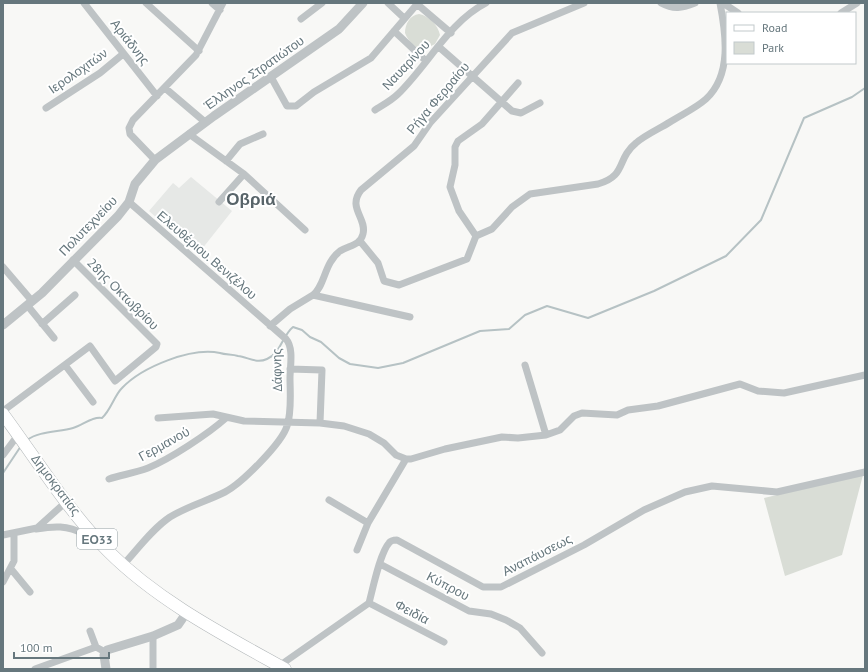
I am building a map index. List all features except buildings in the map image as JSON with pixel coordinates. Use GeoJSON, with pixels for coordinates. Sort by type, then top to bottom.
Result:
{"type":"FeatureCollection","features":[{"type":"Feature","properties":{"kind":"main road","name":"Δημοκρατίας"},"geometry":{"type":"LineString","coordinates":[[3,413],[67,501],[102,545],[147,585],[187,612]]}},
{"type":"Feature","properties":{"kind":"main road","name":"ΕΟ33"},"geometry":{"type":"LineString","coordinates":[[187,612],[282,667]]}},
{"type":"Feature","properties":{"kind":"street","name":"Αριάδνης"},"geometry":{"type":"LineString","coordinates":[[84,3],[157,96]]}},
{"type":"Feature","properties":{"kind":"street"},"geometry":{"type":"LineString","coordinates":[[146,3],[199,51]]}},
{"type":"Feature","properties":{"kind":"street"},"geometry":{"type":"LineString","coordinates":[[156,160],[132,137],[129,129],[133,120],[199,51],[221,6],[212,3]]}},
{"type":"Feature","properties":{"kind":"street"},"geometry":{"type":"LineString","coordinates":[[301,19],[322,3]]}},
{"type":"Feature","properties":{"kind":"street","name":"Έλληνος Στρατιώτου"},"geometry":{"type":"LineString","coordinates":[[156,160],[188,134],[339,29],[363,3]]}},
{"type":"Feature","properties":{"kind":"street"},"geometry":{"type":"LineString","coordinates":[[388,3],[404,18]]}},
{"type":"Feature","properties":{"kind":"street"},"geometry":{"type":"LineString","coordinates":[[271,77],[287,106],[296,106],[314,92],[371,58],[418,3],[451,33]]}},
{"type":"Feature","properties":{"kind":"street","name":"Ναυαρίνου"},"geometry":{"type":"LineString","coordinates":[[375,110],[397,95],[472,11],[486,3]]}},
{"type":"Feature","properties":{"kind":"street","name":"Ρήγα Φερραίου"},"geometry":{"type":"LineString","coordinates":[[360,241],[364,227],[359,217],[356,199],[365,186],[414,146],[430,123],[512,33],[584,3]]}},
{"type":"Feature","properties":{"kind":"street"},"geometry":{"type":"LineString","coordinates":[[661,3],[669,7],[678,8],[695,3]]}},
{"type":"Feature","properties":{"kind":"street"},"geometry":{"type":"LineString","coordinates":[[270,326],[290,309],[318,291],[324,274],[336,255],[341,250],[356,245],[360,241],[378,263],[384,281],[399,286],[467,259],[476,236],[492,229],[512,207],[530,194],[608,181],[617,175],[628,151],[636,142],[706,99],[717,84],[725,56],[725,31],[720,3]]}},
{"type":"Feature","properties":{"kind":"street"},"geometry":{"type":"LineString","coordinates":[[723,3],[736,12]]}},
{"type":"Feature","properties":{"kind":"street"},"geometry":{"type":"LineString","coordinates":[[843,12],[858,3]]}},
{"type":"Feature","properties":{"kind":"street"},"geometry":{"type":"LineString","coordinates":[[394,31],[426,61]]}},
{"type":"Feature","properties":{"kind":"street"},"geometry":{"type":"LineString","coordinates":[[439,47],[511,111],[519,113],[540,103]]}},
{"type":"Feature","properties":{"kind":"street","name":"Ιερολοχιτών"},"geometry":{"type":"LineString","coordinates":[[46,108],[100,73],[123,54]]}},
{"type":"Feature","properties":{"kind":"street"},"geometry":{"type":"LineString","coordinates":[[476,236],[459,211],[450,188],[455,166],[455,147],[457,141],[479,126],[518,83]]}},
{"type":"Feature","properties":{"kind":"street"},"geometry":{"type":"LineString","coordinates":[[164,88],[205,122]]}},
{"type":"Feature","properties":{"kind":"street"},"geometry":{"type":"LineString","coordinates":[[188,134],[244,174],[305,230]]}},
{"type":"Feature","properties":{"kind":"street"},"geometry":{"type":"LineString","coordinates":[[226,161],[240,144],[263,134]]}},
{"type":"Feature","properties":{"kind":"street","name":"Πολυτεχνείου"},"geometry":{"type":"LineString","coordinates":[[3,325],[30,303],[118,216],[129,202],[135,184],[156,160]]}},
{"type":"Feature","properties":{"kind":"street"},"geometry":{"type":"LineString","coordinates":[[219,202],[244,174]]}},
{"type":"Feature","properties":{"kind":"street","name":"Ελευθέριου. Βενιζέλου"},"geometry":{"type":"LineString","coordinates":[[129,202],[270,326]]}},
{"type":"Feature","properties":{"kind":"street","name":"28ης Οκτωβρίου"},"geometry":{"type":"LineString","coordinates":[[65,365],[90,346],[114,381],[154,350],[157,344],[73,260]]}},
{"type":"Feature","properties":{"kind":"street"},"geometry":{"type":"LineString","coordinates":[[3,267],[30,303],[42,324],[54,338]]}},
{"type":"Feature","properties":{"kind":"street"},"geometry":{"type":"LineString","coordinates":[[42,324],[75,295]]}},
{"type":"Feature","properties":{"kind":"street"},"geometry":{"type":"LineString","coordinates":[[313,295],[410,318]]}},
{"type":"Feature","properties":{"kind":"street","name":"Δάφνης"},"geometry":{"type":"LineString","coordinates":[[270,326],[286,339],[290,348],[288,422]]}},
{"type":"Feature","properties":{"kind":"street"},"geometry":{"type":"LineString","coordinates":[[3,413],[65,365],[93,402]]}},
{"type":"Feature","properties":{"kind":"street"},"geometry":{"type":"LineString","coordinates":[[525,365],[546,435]]}},
{"type":"Feature","properties":{"kind":"street"},"geometry":{"type":"LineString","coordinates":[[290,369],[322,370],[320,423]]}},
{"type":"Feature","properties":{"kind":"street"},"geometry":{"type":"LineString","coordinates":[[158,418],[210,414],[244,421],[320,423],[344,426],[369,434],[384,443],[396,455],[406,459],[445,449],[502,438],[546,435],[560,430],[574,416],[582,413],[617,415],[628,410],[658,406],[740,384],[758,391],[784,393],[865,376]]}},
{"type":"Feature","properties":{"kind":"street","name":"Γερμανού"},"geometry":{"type":"LineString","coordinates":[[109,479],[146,469],[161,462],[210,432],[226,418]]}},
{"type":"Feature","properties":{"kind":"street"},"geometry":{"type":"LineString","coordinates":[[123,565],[168,518],[192,505],[227,491],[238,484],[269,452],[285,430],[288,422]]}},
{"type":"Feature","properties":{"kind":"street"},"geometry":{"type":"LineString","coordinates":[[3,456],[22,440]]}},
{"type":"Feature","properties":{"kind":"street"},"geometry":{"type":"LineString","coordinates":[[357,550],[368,523],[406,459]]}},
{"type":"Feature","properties":{"kind":"street","name":"Αναπάυσεως"},"geometry":{"type":"LineString","coordinates":[[370,603],[380,564],[388,543],[392,540],[398,540],[483,587],[501,587],[584,545],[644,510],[685,492],[712,486],[777,492],[865,472]]}},
{"type":"Feature","properties":{"kind":"street"},"geometry":{"type":"LineString","coordinates":[[329,500],[368,523]]}},
{"type":"Feature","properties":{"kind":"street"},"geometry":{"type":"LineString","coordinates":[[34,529],[67,501]]}},
{"type":"Feature","properties":{"kind":"street"},"geometry":{"type":"LineString","coordinates":[[3,535],[55,526],[74,529],[84,534]]}},
{"type":"Feature","properties":{"kind":"street"},"geometry":{"type":"LineString","coordinates":[[3,582],[14,561],[14,534]]}},
{"type":"Feature","properties":{"kind":"street","name":"Κύπρου"},"geometry":{"type":"LineString","coordinates":[[380,564],[469,611],[491,614],[506,620],[520,628],[542,653]]}},
{"type":"Feature","properties":{"kind":"street"},"geometry":{"type":"LineString","coordinates":[[11,569],[30,592]]}},
{"type":"Feature","properties":{"kind":"street"},"geometry":{"type":"LineString","coordinates":[[282,667],[370,603]]}},
{"type":"Feature","properties":{"kind":"street","name":"Φειδία"},"geometry":{"type":"LineString","coordinates":[[370,603],[444,642]]}},
{"type":"Feature","properties":{"kind":"street"},"geometry":{"type":"LineString","coordinates":[[35,669],[101,649],[153,636],[178,625],[187,612]]}},
{"type":"Feature","properties":{"kind":"street"},"geometry":{"type":"LineString","coordinates":[[90,631],[101,649],[106,669]]}},
{"type":"Feature","properties":{"kind":"street"},"geometry":{"type":"LineString","coordinates":[[153,636],[153,669]]}},
{"type":"Feature","properties":{"kind":"shaded area"},"geometry":{"type":"Polygon","coordinates":[[[191,177],[232,211],[198,254],[149,211],[173,183],[179,188],[191,177]]]}},
{"type":"Feature","properties":{"kind":"green space"},"geometry":{"type":"Polygon","coordinates":[[[419,14],[423,15],[432,22],[439,31],[440,35],[435,44],[423,50],[412,44],[405,33],[409,20],[413,16],[419,14]]]}},
{"type":"Feature","properties":{"kind":"green space"},"geometry":{"type":"Polygon","coordinates":[[[863,475],[842,555],[785,576],[764,498],[863,475]]]}},
{"type":"Feature","properties":{"kind":"waterway"},"geometry":{"type":"LineString","coordinates":[[27,440],[43,433],[77,427],[92,419],[102,418],[108,411],[119,391],[131,380],[154,366],[168,360],[195,353],[208,352],[234,355],[256,361],[267,359],[275,353],[286,335],[293,327],[302,330],[310,337],[321,342],[339,358],[350,364],[378,368],[403,363],[480,331],[509,329],[525,315],[547,306],[588,318],[654,291],[726,256],[761,220],[804,118],[852,97],[865,88]]}},
{"type":"Feature","properties":{"kind":"waterway"},"geometry":{"type":"LineString","coordinates":[[3,473],[21,446]]}},
{"type":"Feature","properties":{"kind":"district","name":"Οβριά"},"geometry":{"type":"Point","coordinates":[251,199]}}]}
